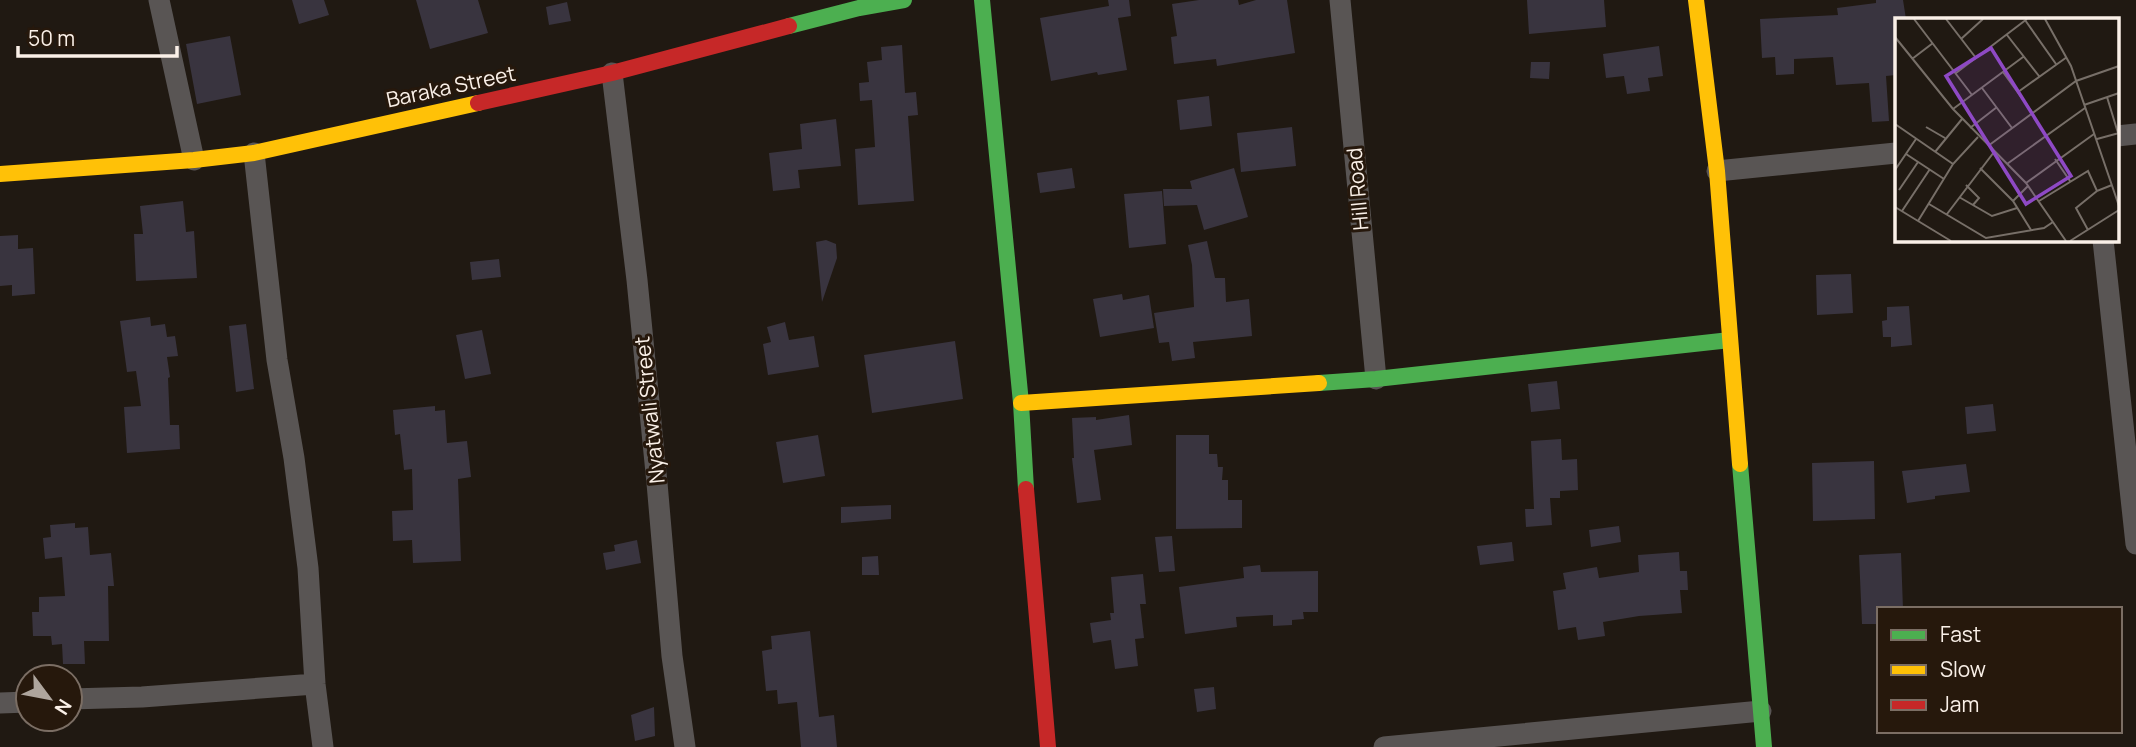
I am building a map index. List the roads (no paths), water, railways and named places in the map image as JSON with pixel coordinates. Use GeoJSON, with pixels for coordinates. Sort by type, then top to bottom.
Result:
{"type":"FeatureCollection","features":[{"type":"Feature","properties":{"kind":"street"},"geometry":{"type":"LineString","coordinates":[[159,0],[194,160]]}},
{"type":"Feature","properties":{"kind":"street","name":"Baraka Street"},"geometry":{"type":"LineString","coordinates":[[0,174],[254,153],[612,73],[857,4],[904,0]]}},
{"type":"Feature","properties":{"kind":"street"},"geometry":{"type":"LineString","coordinates":[[982,0],[1021,403],[1026,494],[1048,747]]}},
{"type":"Feature","properties":{"kind":"street","name":"Hill Road"},"geometry":{"type":"LineString","coordinates":[[1340,0],[1376,379]]}},
{"type":"Feature","properties":{"kind":"street"},"geometry":{"type":"LineString","coordinates":[[1696,0],[1717,172],[1764,747]]}},
{"type":"Feature","properties":{"kind":"street","name":"Nyatwali Street"},"geometry":{"type":"LineString","coordinates":[[612,73],[637,280],[672,656],[685,747]]}},
{"type":"Feature","properties":{"kind":"street"},"geometry":{"type":"LineString","coordinates":[[2118,136],[2136,134]]}},
{"type":"Feature","properties":{"kind":"street"},"geometry":{"type":"LineString","coordinates":[[254,153],[277,360],[294,458],[308,568],[315,684],[323,747]]}},
{"type":"Feature","properties":{"kind":"street"},"geometry":{"type":"LineString","coordinates":[[1717,172],[1895,153]]}},
{"type":"Feature","properties":{"kind":"street"},"geometry":{"type":"LineString","coordinates":[[2103,242],[2134,493],[2136,544]]}},
{"type":"Feature","properties":{"kind":"street"},"geometry":{"type":"LineString","coordinates":[[1021,403],[1376,379],[1730,340]]}},
{"type":"Feature","properties":{"kind":"street"},"geometry":{"type":"LineString","coordinates":[[84,699],[315,684]]}},
{"type":"Feature","properties":{"kind":"street"},"geometry":{"type":"LineString","coordinates":[[1384,747],[1761,711]]}}]}
